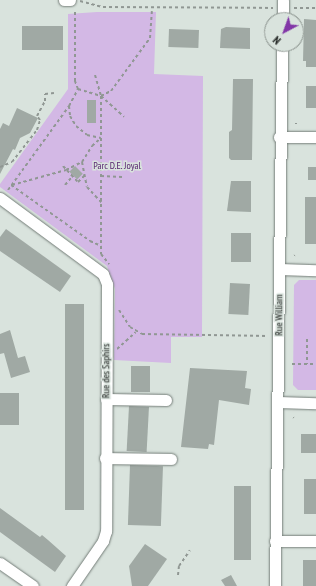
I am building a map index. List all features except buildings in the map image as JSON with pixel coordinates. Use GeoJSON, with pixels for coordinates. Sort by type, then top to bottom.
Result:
{"type":"FeatureCollection","features":[{"type":"Feature","properties":{"kind":"street"},"geometry":{"type":"LineString","coordinates":[[64,0],[70,0]]}},
{"type":"Feature","properties":{"kind":"street"},"geometry":{"type":"LineString","coordinates":[[283,0],[283,12]]}},
{"type":"Feature","properties":{"kind":"street","name":"Rue William"},"geometry":{"type":"LineString","coordinates":[[275,586],[278,402],[279,138],[282,52]]}},
{"type":"Feature","properties":{"kind":"street"},"geometry":{"type":"LineString","coordinates":[[279,138],[316,137]]}},
{"type":"Feature","properties":{"kind":"street","name":"Rue des Saphirs"},"geometry":{"type":"LineString","coordinates":[[1,198],[103,274],[107,284],[105,458],[106,531],[103,541],[72,586]]}},
{"type":"Feature","properties":{"kind":"street"},"geometry":{"type":"LineString","coordinates":[[279,269],[316,270]]}},
{"type":"Feature","properties":{"kind":"street"},"geometry":{"type":"LineString","coordinates":[[106,399],[166,400]]}},
{"type":"Feature","properties":{"kind":"street"},"geometry":{"type":"LineString","coordinates":[[278,402],[316,403]]}},
{"type":"Feature","properties":{"kind":"street"},"geometry":{"type":"LineString","coordinates":[[105,458],[171,459]]}},
{"type":"Feature","properties":{"kind":"street"},"geometry":{"type":"LineString","coordinates":[[275,541],[316,541]]}},
{"type":"Feature","properties":{"kind":"street"},"geometry":{"type":"LineString","coordinates":[[0,563],[33,586]]}},
{"type":"Feature","properties":{"kind":"path"},"geometry":{"type":"LineString","coordinates":[[75,0],[103,7],[262,8]]}},
{"type":"Feature","properties":{"kind":"path"},"geometry":{"type":"LineString","coordinates":[[297,8],[316,8]]}},
{"type":"Feature","properties":{"kind":"path"},"geometry":{"type":"LineString","coordinates":[[101,96],[111,91],[150,38],[152,11]]}},
{"type":"Feature","properties":{"kind":"path"},"geometry":{"type":"LineString","coordinates":[[1,198],[69,106],[78,89],[75,81],[75,12]]}},
{"type":"Feature","properties":{"kind":"path"},"geometry":{"type":"LineString","coordinates":[[11,186],[90,242],[101,246],[101,96],[95,75]]}},
{"type":"Feature","properties":{"kind":"path"},"geometry":{"type":"LineString","coordinates":[[78,89],[101,96],[124,117]]}},
{"type":"Feature","properties":{"kind":"path"},"geometry":{"type":"LineString","coordinates":[[0,167],[12,162],[37,130],[40,120],[36,116],[45,101],[45,94],[54,94]]}},
{"type":"Feature","properties":{"kind":"path"},"geometry":{"type":"LineString","coordinates":[[69,106],[70,116],[76,126],[87,135],[101,138]]}},
{"type":"Feature","properties":{"kind":"path"},"geometry":{"type":"LineString","coordinates":[[11,186],[66,170],[82,162],[92,146],[101,138]]}},
{"type":"Feature","properties":{"kind":"path"},"geometry":{"type":"LineString","coordinates":[[82,162],[87,186],[94,197],[101,202]]}},
{"type":"Feature","properties":{"kind":"path"},"geometry":{"type":"LineString","coordinates":[[63,166],[78,182],[85,175]]}},
{"type":"Feature","properties":{"kind":"path"},"geometry":{"type":"LineString","coordinates":[[101,176],[122,177]]}},
{"type":"Feature","properties":{"kind":"path"},"geometry":{"type":"LineString","coordinates":[[65,185],[72,177]]}},
{"type":"Feature","properties":{"kind":"path"},"geometry":{"type":"LineString","coordinates":[[130,327],[136,332],[267,336]]}},
{"type":"Feature","properties":{"kind":"path"},"geometry":{"type":"LineString","coordinates":[[106,359],[136,332]]}},
{"type":"Feature","properties":{"kind":"path"},"geometry":{"type":"LineString","coordinates":[[307,339],[307,364]]}},
{"type":"Feature","properties":{"kind":"path"},"geometry":{"type":"LineString","coordinates":[[292,364],[316,364]]}},
{"type":"Feature","properties":{"kind":"path"},"geometry":{"type":"LineString","coordinates":[[178,575],[179,566],[190,550]]}},
{"type":"Feature","properties":{"kind":"green space","name":"Parc D.E. Joyal"},"geometry":{"type":"Polygon","coordinates":[[[97,12],[156,12],[154,74],[203,76],[202,337],[171,337],[171,363],[114,360],[115,289],[107,266],[0,187],[0,184],[68,89],[68,14],[97,12]]]}},
{"type":"Feature","properties":{"kind":"green space"},"geometry":{"type":"Polygon","coordinates":[[[299,280],[316,280],[316,390],[298,390],[293,385],[294,285],[299,280]]]}}]}
